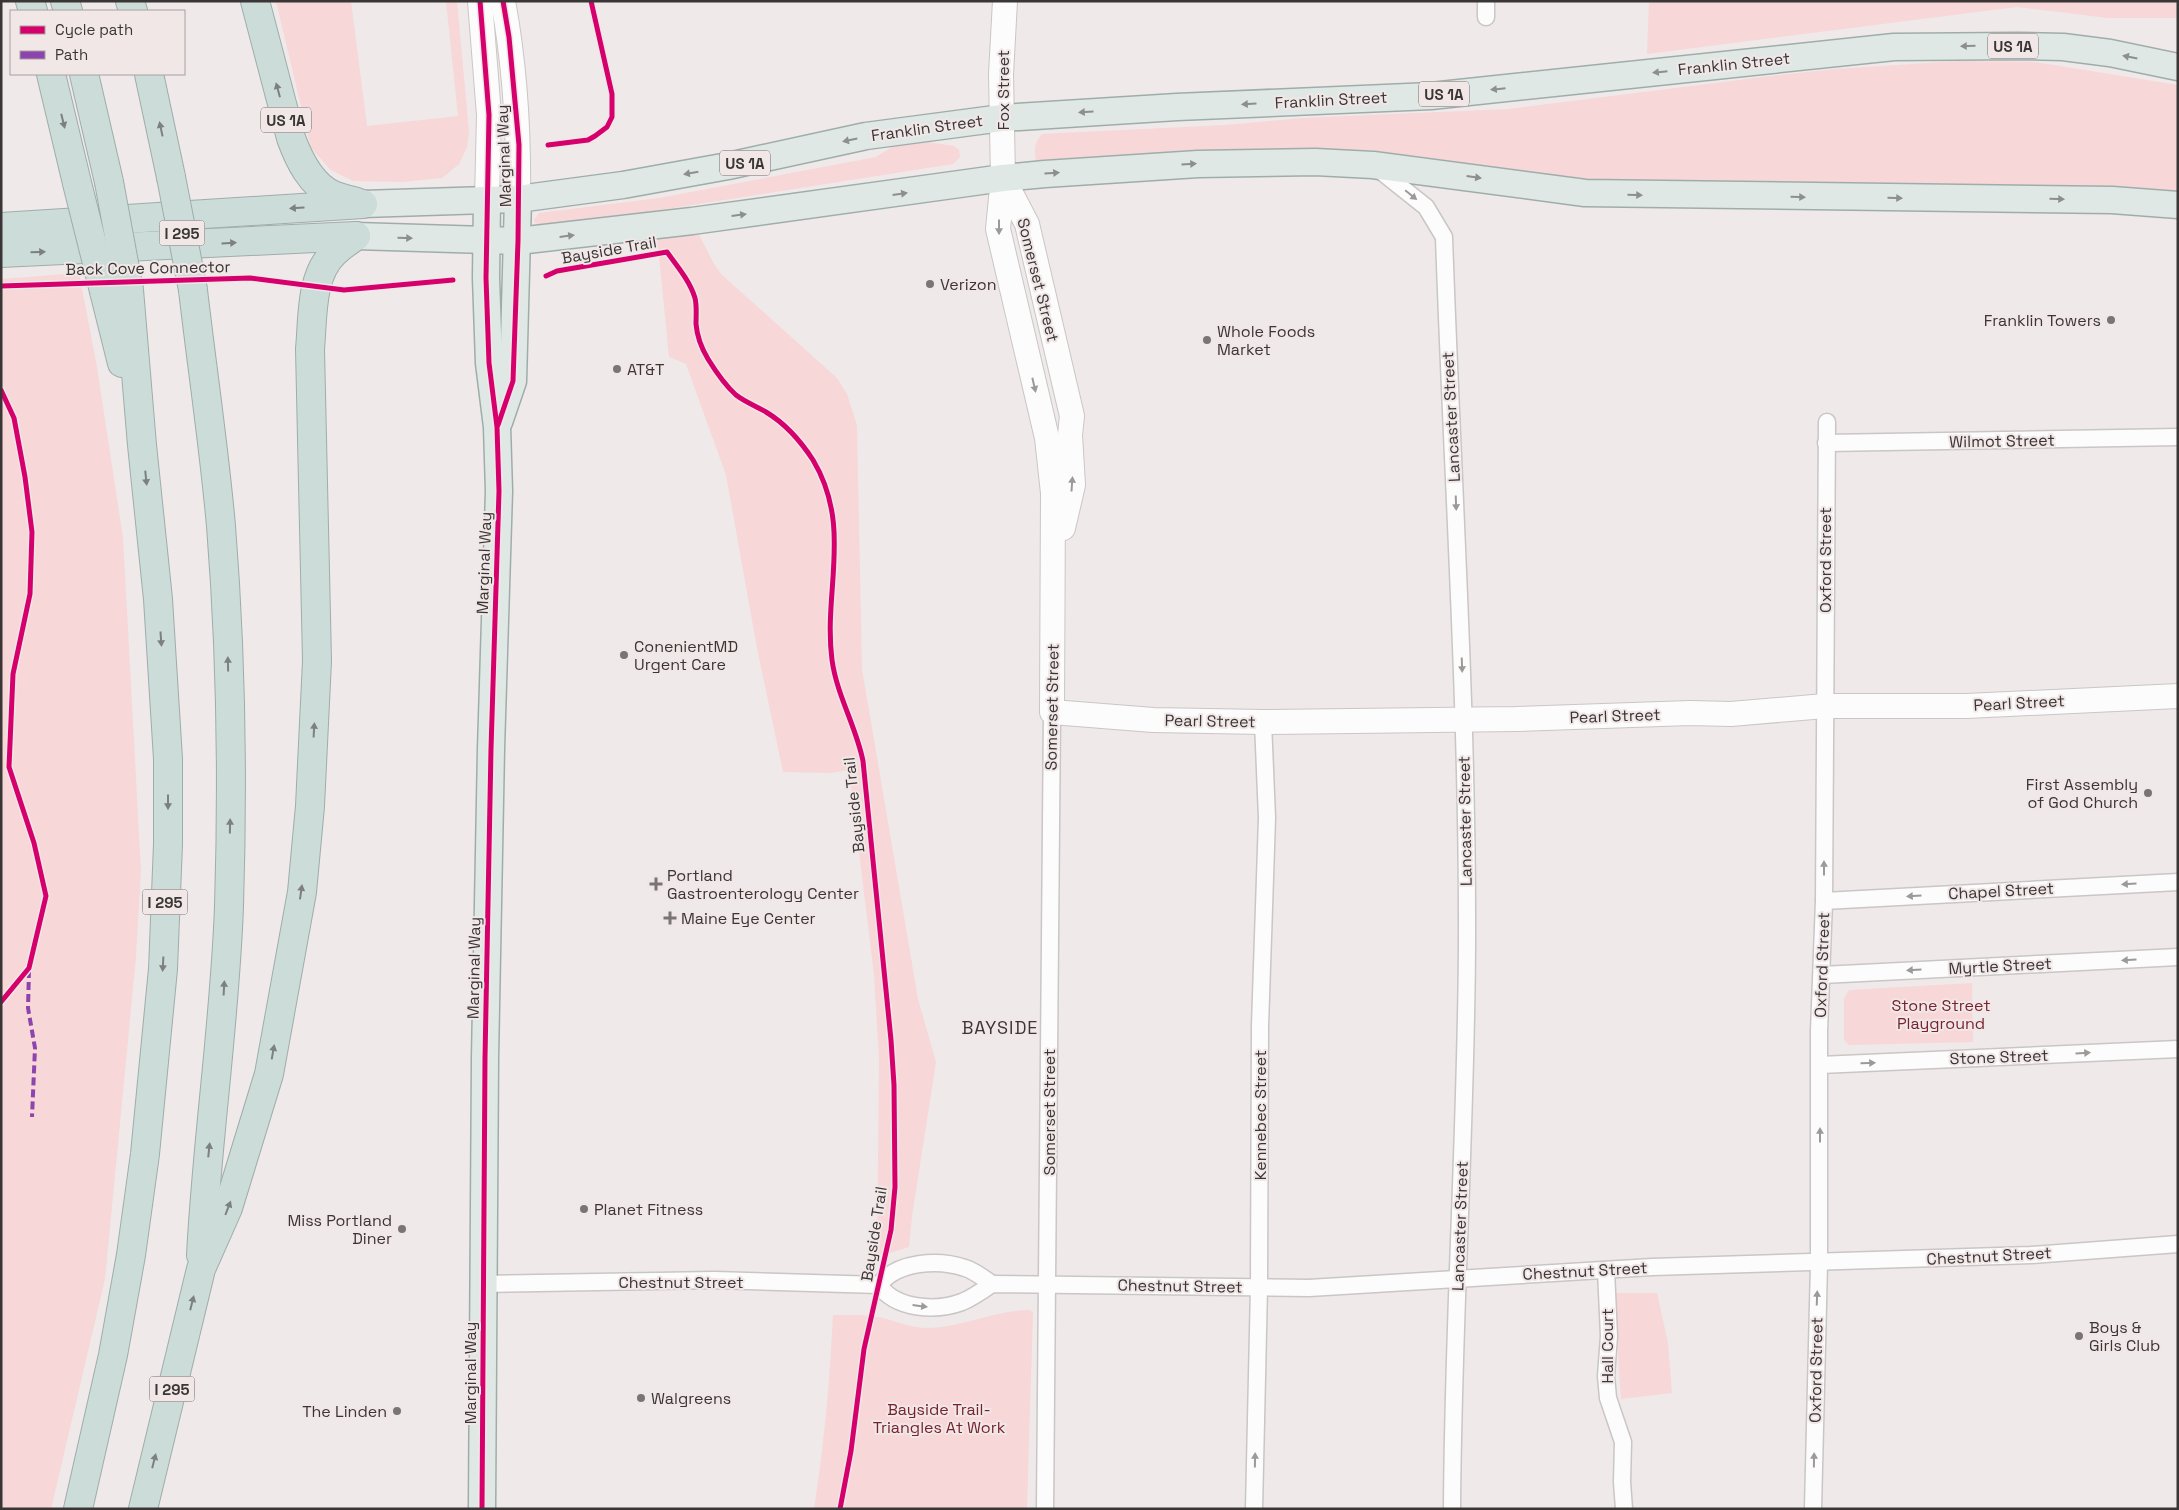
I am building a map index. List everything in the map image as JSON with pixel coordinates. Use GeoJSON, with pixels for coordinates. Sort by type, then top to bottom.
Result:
{"type":"FeatureCollection","features":[{"type":"Feature","properties":{"kind":"highway","name":"US 1A"},"geometry":{"type":"LineString","coordinates":[[254,1],[298,160],[313,179],[332,195],[363,204]]}},
{"type":"Feature","properties":{"kind":"highway"},"geometry":{"type":"LineString","coordinates":[[51,75],[77,183],[117,290]]}},
{"type":"Feature","properties":{"kind":"highway","name":"I 295"},"geometry":{"type":"LineString","coordinates":[[78,1509],[113,1355],[131,1255],[145,1154],[163,970],[168,844],[168,760],[158,599],[142,445],[117,290],[109,182],[84,75]]}},
{"type":"Feature","properties":{"kind":"highway","name":"I 295"},"geometry":{"type":"LineString","coordinates":[[143,1509],[201,1269],[204,1193],[222,1020],[228,906],[230,780],[228,632],[221,524],[193,290],[149,75]]}},
{"type":"Feature","properties":{"kind":"highway"},"geometry":{"type":"LineString","coordinates":[[1,227],[363,204]]}},
{"type":"Feature","properties":{"kind":"highway"},"geometry":{"type":"LineString","coordinates":[[1,253],[356,236]]}},
{"type":"Feature","properties":{"kind":"highway"},"geometry":{"type":"LineString","coordinates":[[201,1269],[228,1208],[269,1074],[302,892],[310,806],[317,662],[310,349],[316,286],[323,269],[333,253],[356,236]]}},
{"type":"Feature","properties":{"kind":"main road","name":"Franklin Street"},"geometry":{"type":"LineString","coordinates":[[487,200],[518,199],[658,179],[866,136],[1002,118],[1186,106],[1431,96],[1894,47],[2063,47],[2178,67]]}},
{"type":"Feature","properties":{"kind":"main road"},"geometry":{"type":"LineString","coordinates":[[356,236],[518,242],[692,221],[1004,178],[1198,164],[1315,162],[1373,165],[1586,194],[2112,200],[2178,205]]}},
{"type":"Feature","properties":{"kind":"main road","name":"Marginal Way"},"geometry":{"type":"LineString","coordinates":[[497,427],[513,381],[518,199]]}},
{"type":"Feature","properties":{"kind":"main road","name":"US 1A"},"geometry":{"type":"LineString","coordinates":[[363,204],[487,200]]}},
{"type":"Feature","properties":{"kind":"main road","name":"Marginal Way"},"geometry":{"type":"LineString","coordinates":[[482,1509],[482,1284],[490,758],[499,491],[497,427],[489,363],[487,200]]}},
{"type":"Feature","properties":{"kind":"street","name":"Marginal Way"},"geometry":{"type":"LineString","coordinates":[[480,1],[489,115],[487,200]]}},
{"type":"Feature","properties":{"kind":"street","name":"Marginal Way"},"geometry":{"type":"LineString","coordinates":[[503,1],[509,37],[518,135],[518,199]]}},
{"type":"Feature","properties":{"kind":"street","name":"Fox Street"},"geometry":{"type":"LineString","coordinates":[[1004,178],[1001,74],[1005,1]]}},
{"type":"Feature","properties":{"kind":"street","name":"Lancaster Street"},"geometry":{"type":"LineString","coordinates":[[1373,165],[1426,207],[1444,237],[1464,718],[1467,973],[1452,1509]]}},
{"type":"Feature","properties":{"kind":"street","name":"Somerset Street"},"geometry":{"type":"LineString","coordinates":[[1004,178],[1027,224],[1072,416],[1070,435],[1073,485],[1054,566],[1045,1509]]}},
{"type":"Feature","properties":{"kind":"street","name":"Oxford Street"},"geometry":{"type":"LineString","coordinates":[[1813,1509],[1819,1263],[1820,1065],[1824,901],[1827,422]]}},
{"type":"Feature","properties":{"kind":"street","name":"Wilmot Street"},"geometry":{"type":"LineString","coordinates":[[1826,443],[2178,438]]}},
{"type":"Feature","properties":{"kind":"street","name":"Pearl Street"},"geometry":{"type":"LineString","coordinates":[[1052,712],[1153,720],[1264,722],[1464,718],[1516,719],[1690,713],[1730,714],[1825,706],[1967,706],[2178,696]]}},
{"type":"Feature","properties":{"kind":"street","name":"Kennebec Street"},"geometry":{"type":"LineString","coordinates":[[1254,1509],[1259,1287],[1260,1026],[1267,818],[1264,722]]}},
{"type":"Feature","properties":{"kind":"street","name":"Chapel Street"},"geometry":{"type":"LineString","coordinates":[[1824,901],[2178,882]]}},
{"type":"Feature","properties":{"kind":"street","name":"Myrtle Street"},"geometry":{"type":"LineString","coordinates":[[1822,974],[2178,958]]}},
{"type":"Feature","properties":{"kind":"street","name":"Stone Street"},"geometry":{"type":"LineString","coordinates":[[1820,1065],[2178,1048]]}},
{"type":"Feature","properties":{"kind":"street","name":"Chestnut Street"},"geometry":{"type":"LineString","coordinates":[[992,1284],[1308,1288],[1606,1270],[2030,1255],[2178,1244]]}},
{"type":"Feature","properties":{"kind":"street"},"geometry":{"type":"LineString","coordinates":[[933,1264],[963,1267],[992,1284],[960,1303],[926,1307],[898,1302],[884,1292],[879,1285],[884,1278],[896,1270],[933,1264]]}},
{"type":"Feature","properties":{"kind":"street","name":"Hall Court"},"geometry":{"type":"LineString","coordinates":[[1606,1270],[1609,1336],[1606,1376],[1608,1398],[1624,1442],[1622,1482],[1624,1509]]}},
{"type":"Feature","properties":{"kind":"street","name":"Chestnut Street"},"geometry":{"type":"LineString","coordinates":[[482,1284],[714,1280],[879,1285]]}},
{"type":"Feature","properties":{"kind":"green space"},"geometry":{"type":"Polygon","coordinates":[[[276,1],[351,1],[367,126],[458,116],[446,1],[457,1],[469,132],[467,147],[459,164],[442,178],[403,182],[353,181],[331,170],[311,148],[276,1]]]}},
{"type":"Feature","properties":{"kind":"green space"},"geometry":{"type":"Polygon","coordinates":[[[1649,1],[2178,1],[2178,18],[2108,18],[2017,7],[1647,54],[1649,1]]]}},
{"type":"Feature","properties":{"kind":"green space"},"geometry":{"type":"Polygon","coordinates":[[[1959,61],[2035,62],[2178,85],[2178,193],[2163,190],[2090,188],[1582,183],[1372,150],[1181,153],[1040,163],[1036,161],[1035,153],[1036,144],[1042,134],[1225,125],[1302,118],[1508,109],[1835,69],[1959,61]]]}},
{"type":"Feature","properties":{"kind":"green space"},"geometry":{"type":"Polygon","coordinates":[[[921,141],[954,146],[959,150],[960,157],[953,164],[603,219],[540,225],[535,223],[534,220],[539,213],[659,198],[876,157],[897,144],[921,141]]]}},
{"type":"Feature","properties":{"kind":"green space"},"geometry":{"type":"Polygon","coordinates":[[[692,221],[714,264],[722,275],[837,378],[847,394],[857,425],[862,669],[918,999],[936,1062],[912,1216],[909,1247],[877,1257],[879,1059],[874,975],[849,770],[831,773],[783,772],[757,648],[726,475],[686,364],[669,357],[656,226],[692,221]]]}},
{"type":"Feature","properties":{"kind":"green space"},"geometry":{"type":"Polygon","coordinates":[[[79,273],[97,367],[123,538],[141,870],[136,957],[105,1279],[51,1509],[1,1509],[1,279],[79,273]]]}},
{"type":"Feature","properties":{"kind":"green space","name":"Stone Street Playground"},"geometry":{"type":"Polygon","coordinates":[[[1972,983],[1973,1042],[1849,1045],[1844,1040],[1844,999],[1849,990],[1972,983]]]}},
{"type":"Feature","properties":{"kind":"green space"},"geometry":{"type":"Polygon","coordinates":[[[1614,1293],[1657,1293],[1668,1343],[1672,1393],[1621,1399],[1614,1293]]]}},
{"type":"Feature","properties":{"kind":"green space","name":"Bayside Trail- Triangles At Work"},"geometry":{"type":"Polygon","coordinates":[[[1030,1310],[1033,1312],[1027,1509],[814,1509],[826,1412],[833,1315],[871,1316],[911,1326],[928,1328],[954,1325],[1004,1313],[1030,1310]]]}},
{"type":"Feature","properties":{"kind":"marked path"},"geometry":{"type":"LineString","coordinates":[[29,970],[28,1008],[35,1048],[32,1117]]}},
{"type":"Feature","properties":{"kind":"cycle path"},"geometry":{"type":"LineString","coordinates":[[480,1],[489,115],[486,278],[489,363],[497,427],[499,491],[491,749],[485,1058],[482,1509]]}},
{"type":"Feature","properties":{"kind":"cycle path"},"geometry":{"type":"LineString","coordinates":[[498,425],[513,381],[518,241],[519,145],[509,37],[503,1]]}},
{"type":"Feature","properties":{"kind":"cycle path"},"geometry":{"type":"LineString","coordinates":[[548,145],[588,140],[607,127],[612,117],[612,94],[591,1]]}},
{"type":"Feature","properties":{"kind":"cycle path","name":"Bayside Trail"},"geometry":{"type":"LineString","coordinates":[[546,276],[557,271],[667,252],[693,292],[696,304],[697,333],[711,364],[724,383],[736,395],[773,417],[798,439],[813,460],[825,485],[832,510],[834,535],[830,634],[832,660],[834,673],[863,761],[891,1040],[894,1085],[895,1187],[891,1230],[864,1349],[851,1451],[840,1509]]}},
{"type":"Feature","properties":{"kind":"cycle path","name":"Back Cove Connector"},"geometry":{"type":"LineString","coordinates":[[1,286],[250,278],[344,290],[453,280]]}},
{"type":"Feature","properties":{"kind":"cycle path"},"geometry":{"type":"LineString","coordinates":[[1,390],[14,418],[25,477],[32,532],[30,594],[13,674],[9,767],[34,843],[46,896],[29,968],[1,1002]]}},
{"type":"Feature","properties":{"kind":"place","name":"Verizon"},"geometry":{"type":"Point","coordinates":[930,284]}},
{"type":"Feature","properties":{"kind":"place","name":"Franklin Towers"},"geometry":{"type":"Point","coordinates":[2111,320]}},
{"type":"Feature","properties":{"kind":"place","name":"Whole Foods Market"},"geometry":{"type":"Point","coordinates":[1207,340]}},
{"type":"Feature","properties":{"kind":"place","name":"AT&T"},"geometry":{"type":"Point","coordinates":[617,369]}},
{"type":"Feature","properties":{"kind":"place","name":"ConenientMD Urgent Care"},"geometry":{"type":"Point","coordinates":[624,655]}},
{"type":"Feature","properties":{"kind":"place","name":"First Assembly of God Church"},"geometry":{"type":"Point","coordinates":[2148,793]}},
{"type":"Feature","properties":{"kind":"place","name":"Portland Gastroenterology Center"},"geometry":{"type":"Point","coordinates":[656,884]}},
{"type":"Feature","properties":{"kind":"place","name":"Maine Eye Center"},"geometry":{"type":"Point","coordinates":[670,918]}},
{"type":"Feature","properties":{"kind":"place","name":"Planet Fitness"},"geometry":{"type":"Point","coordinates":[584,1209]}},
{"type":"Feature","properties":{"kind":"place","name":"Miss Portland Diner"},"geometry":{"type":"Point","coordinates":[402,1229]}},
{"type":"Feature","properties":{"kind":"place","name":"Boys & Girls Club"},"geometry":{"type":"Point","coordinates":[2079,1336]}},
{"type":"Feature","properties":{"kind":"place","name":"Walgreens"},"geometry":{"type":"Point","coordinates":[641,1398]}},
{"type":"Feature","properties":{"kind":"place","name":"The Linden"},"geometry":{"type":"Point","coordinates":[397,1411]}},
{"type":"Feature","properties":{"kind":"district","name":"BAYSIDE"},"geometry":{"type":"Point","coordinates":[1000,1027]}}]}
